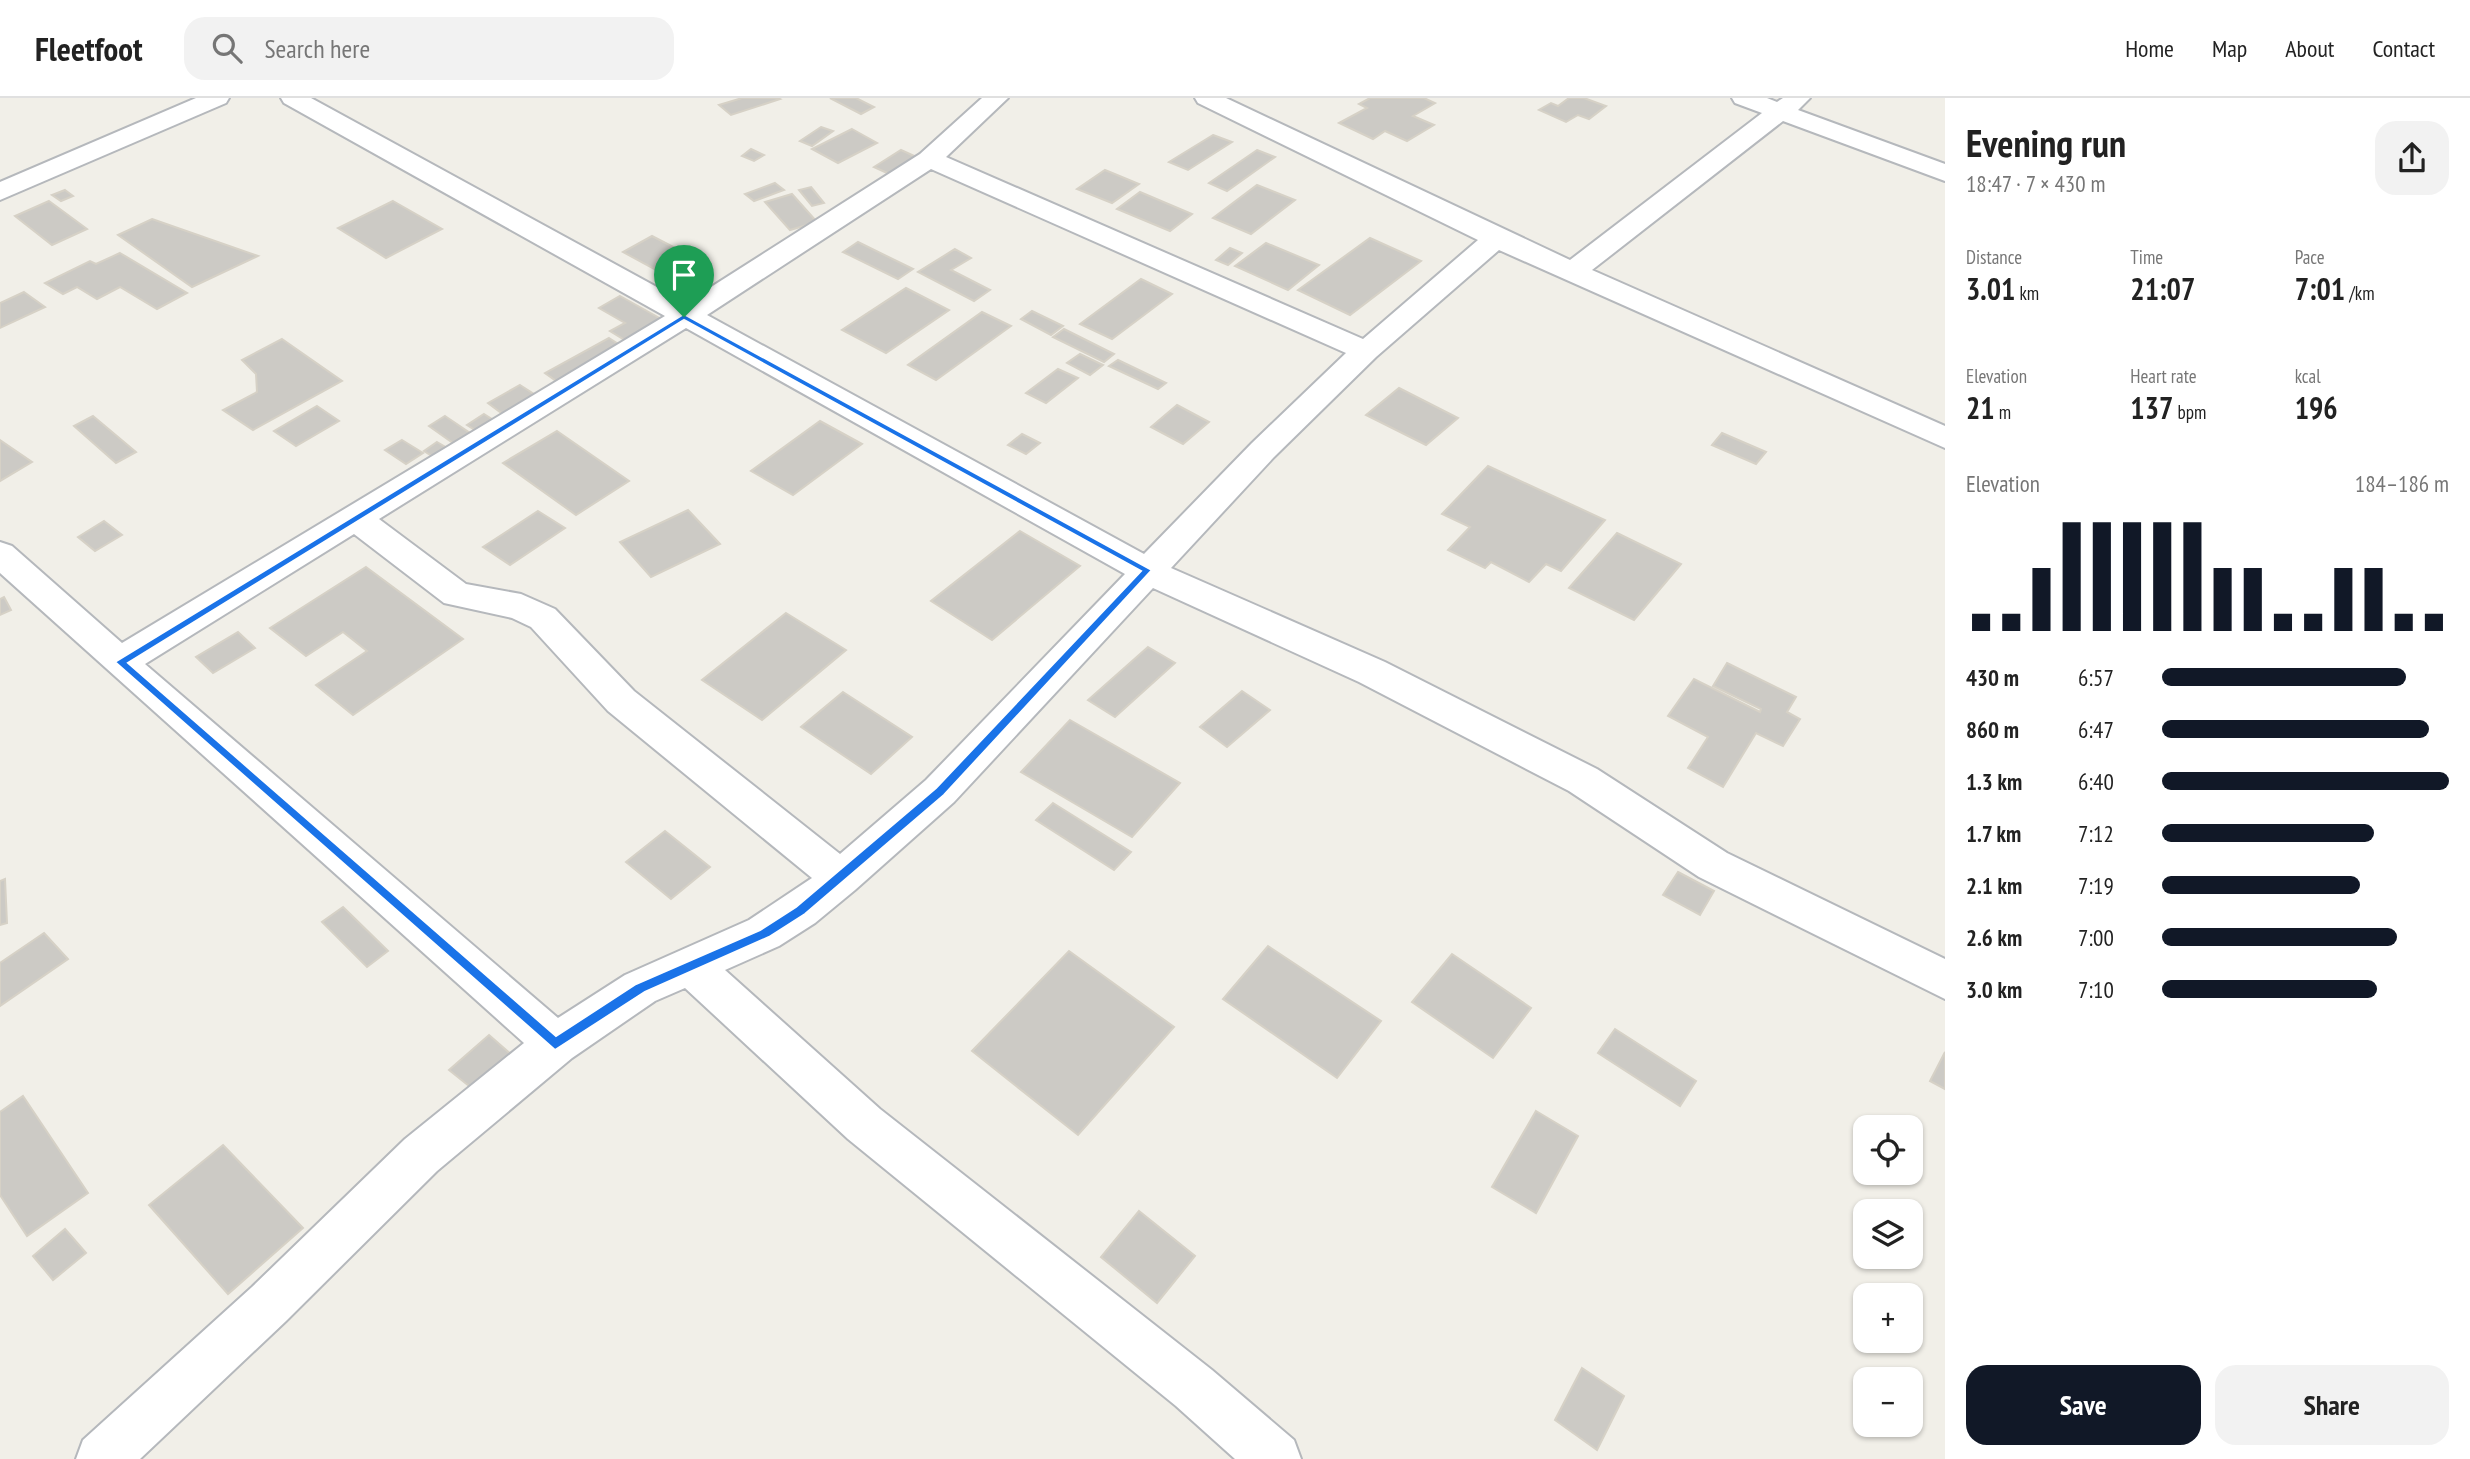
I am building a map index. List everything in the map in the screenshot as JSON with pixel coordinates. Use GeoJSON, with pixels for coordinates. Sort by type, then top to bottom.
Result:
{"type":"FeatureCollection","features":[{"type":"Feature","properties":{"kind":"street"},"geometry":{"type":"LineString","coordinates":[[0,192],[217,98]]}},
{"type":"Feature","properties":{"kind":"street"},"geometry":{"type":"LineString","coordinates":[[293,98],[684,317],[1147,570],[1372,672],[1570,773],[1713,864],[1945,980]]}},
{"type":"Feature","properties":{"kind":"street"},"geometry":{"type":"LineString","coordinates":[[120,662],[684,317],[929,159],[996,98]]}},
{"type":"Feature","properties":{"kind":"street"},"geometry":{"type":"LineString","coordinates":[[1207,98],[1496,238],[1945,438]]}},
{"type":"Feature","properties":{"kind":"street"},"geometry":{"type":"LineString","coordinates":[[1744,98],[1789,105],[1945,173]]}},
{"type":"Feature","properties":{"kind":"street"},"geometry":{"type":"LineString","coordinates":[[1572,272],[1789,105]]}},
{"type":"Feature","properties":{"kind":"street"},"geometry":{"type":"LineString","coordinates":[[929,159],[1366,351]]}},
{"type":"Feature","properties":{"kind":"street"},"geometry":{"type":"LineString","coordinates":[[102,1459],[221,1349],[421,1155],[555,1044],[640,988],[764,933],[800,911],[841,878],[940,791],[1263,450],[1366,351],[1496,238]]}},
{"type":"Feature","properties":{"kind":"street"},"geometry":{"type":"LineString","coordinates":[[357,519],[456,594],[521,607],[543,618],[621,701],[841,878]]}},
{"type":"Feature","properties":{"kind":"street"},"geometry":{"type":"LineString","coordinates":[[0,554],[555,1044]]}},
{"type":"Feature","properties":{"kind":"street"},"geometry":{"type":"LineString","coordinates":[[690,965],[864,1124],[1194,1388],[1275,1459]]}},
{"type":"Feature","properties":{"kind":"building"},"geometry":{"type":"Polygon","coordinates":[[[742,98],[780,99],[731,115],[719,105],[742,98]]]}},
{"type":"Feature","properties":{"kind":"building"},"geometry":{"type":"Polygon","coordinates":[[[830,98],[856,98],[874,107],[861,114],[830,98]]]}},
{"type":"Feature","properties":{"kind":"building"},"geometry":{"type":"Polygon","coordinates":[[[1370,98],[1424,98],[1435,103],[1413,116],[1434,125],[1407,141],[1385,131],[1373,139],[1339,123],[1367,108],[1359,104],[1370,98]]]}},
{"type":"Feature","properties":{"kind":"building"},"geometry":{"type":"Polygon","coordinates":[[[1569,98],[1584,98],[1606,106],[1589,119],[1578,115],[1566,122],[1539,110],[1551,103],[1558,106],[1569,98]]]}},
{"type":"Feature","properties":{"kind":"building"},"geometry":{"type":"Polygon","coordinates":[[[821,127],[833,131],[812,146],[800,141],[821,127]]]}},
{"type":"Feature","properties":{"kind":"building"},"geometry":{"type":"Polygon","coordinates":[[[852,129],[877,143],[838,163],[812,149],[852,129]]]}},
{"type":"Feature","properties":{"kind":"building"},"geometry":{"type":"Polygon","coordinates":[[[1213,135],[1232,142],[1188,170],[1169,162],[1213,135]]]}},
{"type":"Feature","properties":{"kind":"building"},"geometry":{"type":"Polygon","coordinates":[[[751,149],[764,155],[754,161],[742,156],[751,149]]]}},
{"type":"Feature","properties":{"kind":"building"},"geometry":{"type":"Polygon","coordinates":[[[901,150],[923,160],[896,177],[874,167],[901,150]]]}},
{"type":"Feature","properties":{"kind":"building"},"geometry":{"type":"Polygon","coordinates":[[[1257,150],[1275,157],[1227,191],[1209,183],[1257,150]]]}},
{"type":"Feature","properties":{"kind":"building"},"geometry":{"type":"Polygon","coordinates":[[[1105,170],[1139,184],[1112,203],[1077,189],[1105,170]]]}},
{"type":"Feature","properties":{"kind":"building"},"geometry":{"type":"Polygon","coordinates":[[[775,183],[784,190],[754,201],[745,194],[775,183]]]}},
{"type":"Feature","properties":{"kind":"building"},"geometry":{"type":"Polygon","coordinates":[[[1257,185],[1295,200],[1251,234],[1213,218],[1257,185]]]}},
{"type":"Feature","properties":{"kind":"building"},"geometry":{"type":"Polygon","coordinates":[[[811,187],[824,203],[812,206],[799,190],[811,187]]]}},
{"type":"Feature","properties":{"kind":"building"},"geometry":{"type":"Polygon","coordinates":[[[65,190],[73,196],[61,201],[52,195],[65,190]]]}},
{"type":"Feature","properties":{"kind":"building"},"geometry":{"type":"Polygon","coordinates":[[[1140,192],[1192,214],[1170,231],[1117,209],[1140,192]]]}},
{"type":"Feature","properties":{"kind":"building"},"geometry":{"type":"Polygon","coordinates":[[[792,194],[817,222],[790,230],[765,202],[792,194]]]}},
{"type":"Feature","properties":{"kind":"building"},"geometry":{"type":"Polygon","coordinates":[[[49,201],[87,229],[52,245],[15,216],[49,201]]]}},
{"type":"Feature","properties":{"kind":"building"},"geometry":{"type":"Polygon","coordinates":[[[393,201],[442,229],[386,258],[338,228],[393,201]]]}},
{"type":"Feature","properties":{"kind":"building"},"geometry":{"type":"Polygon","coordinates":[[[152,219],[258,256],[192,287],[118,235],[152,219]]]}},
{"type":"Feature","properties":{"kind":"building"},"geometry":{"type":"Polygon","coordinates":[[[652,236],[689,255],[660,272],[623,252],[652,236]]]}},
{"type":"Feature","properties":{"kind":"building"},"geometry":{"type":"Polygon","coordinates":[[[1370,238],[1421,261],[1350,315],[1298,290],[1370,238]]]}},
{"type":"Feature","properties":{"kind":"building"},"geometry":{"type":"Polygon","coordinates":[[[858,242],[913,269],[898,279],[843,252],[858,242]]]}},
{"type":"Feature","properties":{"kind":"building"},"geometry":{"type":"Polygon","coordinates":[[[1266,243],[1319,265],[1288,290],[1235,266],[1266,243]]]}},
{"type":"Feature","properties":{"kind":"building"},"geometry":{"type":"Polygon","coordinates":[[[1230,248],[1242,253],[1228,265],[1216,260],[1230,248]]]}},
{"type":"Feature","properties":{"kind":"building"},"geometry":{"type":"Polygon","coordinates":[[[955,249],[971,258],[951,270],[990,290],[974,301],[918,272],[955,249]]]}},
{"type":"Feature","properties":{"kind":"building"},"geometry":{"type":"Polygon","coordinates":[[[120,253],[187,293],[157,309],[120,287],[97,299],[77,287],[63,294],[45,283],[90,261],[96,264],[120,253]]]}},
{"type":"Feature","properties":{"kind":"building"},"geometry":{"type":"Polygon","coordinates":[[[1141,279],[1172,294],[1112,339],[1080,324],[1141,279]]]}},
{"type":"Feature","properties":{"kind":"building"},"geometry":{"type":"Polygon","coordinates":[[[906,288],[949,310],[886,353],[842,330],[906,288]]]}},
{"type":"Feature","properties":{"kind":"building"},"geometry":{"type":"Polygon","coordinates":[[[24,292],[45,307],[0,328],[0,303],[24,292]]]}},
{"type":"Feature","properties":{"kind":"building"},"geometry":{"type":"Polygon","coordinates":[[[620,296],[663,320],[628,342],[610,331],[625,323],[599,308],[620,296]]]}},
{"type":"Feature","properties":{"kind":"building"},"geometry":{"type":"Polygon","coordinates":[[[1032,311],[1063,326],[1051,335],[1021,319],[1032,311]]]}},
{"type":"Feature","properties":{"kind":"building"},"geometry":{"type":"Polygon","coordinates":[[[982,312],[1011,326],[936,380],[908,365],[982,312]]]}},
{"type":"Feature","properties":{"kind":"building"},"geometry":{"type":"Polygon","coordinates":[[[1064,329],[1114,354],[1104,362],[1053,337],[1064,329]]]}},
{"type":"Feature","properties":{"kind":"building"},"geometry":{"type":"Polygon","coordinates":[[[609,338],[623,347],[559,383],[545,373],[609,338]]]}},
{"type":"Feature","properties":{"kind":"building"},"geometry":{"type":"Polygon","coordinates":[[[282,339],[342,381],[253,430],[223,410],[257,392],[256,374],[242,360],[282,339]]]}},
{"type":"Feature","properties":{"kind":"building"},"geometry":{"type":"Polygon","coordinates":[[[1080,354],[1103,365],[1090,375],[1067,363],[1080,354]]]}},
{"type":"Feature","properties":{"kind":"building"},"geometry":{"type":"Polygon","coordinates":[[[1118,360],[1166,383],[1158,389],[1109,366],[1118,360]]]}},
{"type":"Feature","properties":{"kind":"building"},"geometry":{"type":"Polygon","coordinates":[[[1058,369],[1078,378],[1046,403],[1026,393],[1058,369]]]}},
{"type":"Feature","properties":{"kind":"building"},"geometry":{"type":"Polygon","coordinates":[[[520,385],[537,396],[504,415],[488,403],[520,385]]]}},
{"type":"Feature","properties":{"kind":"building"},"geometry":{"type":"Polygon","coordinates":[[[1399,388],[1458,418],[1426,445],[1366,415],[1399,388]]]}},
{"type":"Feature","properties":{"kind":"building"},"geometry":{"type":"Polygon","coordinates":[[[1177,405],[1209,422],[1183,444],[1151,427],[1177,405]]]}},
{"type":"Feature","properties":{"kind":"building"},"geometry":{"type":"Polygon","coordinates":[[[317,406],[339,421],[296,446],[274,431],[317,406]]]}},
{"type":"Feature","properties":{"kind":"building"},"geometry":{"type":"Polygon","coordinates":[[[484,414],[495,421],[478,432],[467,425],[484,414]]]}},
{"type":"Feature","properties":{"kind":"building"},"geometry":{"type":"Polygon","coordinates":[[[93,416],[136,452],[116,463],[74,426],[93,416]]]}},
{"type":"Feature","properties":{"kind":"building"},"geometry":{"type":"Polygon","coordinates":[[[445,416],[470,433],[453,443],[429,426],[445,416]]]}},
{"type":"Feature","properties":{"kind":"building"},"geometry":{"type":"Polygon","coordinates":[[[820,421],[862,444],[793,495],[751,471],[820,421]]]}},
{"type":"Feature","properties":{"kind":"building"},"geometry":{"type":"Polygon","coordinates":[[[557,431],[629,481],[576,515],[503,463],[557,431]]]}},
{"type":"Feature","properties":{"kind":"building"},"geometry":{"type":"Polygon","coordinates":[[[1722,433],[1766,452],[1756,464],[1712,445],[1722,433]]]}},
{"type":"Feature","properties":{"kind":"building"},"geometry":{"type":"Polygon","coordinates":[[[1022,434],[1040,443],[1026,454],[1008,445],[1022,434]]]}},
{"type":"Feature","properties":{"kind":"building"},"geometry":{"type":"Polygon","coordinates":[[[0,440],[32,462],[0,481],[0,440]]]}},
{"type":"Feature","properties":{"kind":"building"},"geometry":{"type":"Polygon","coordinates":[[[402,440],[423,453],[406,464],[385,450],[402,440]]]}},
{"type":"Feature","properties":{"kind":"building"},"geometry":{"type":"Polygon","coordinates":[[[437,442],[449,449],[435,458],[424,451],[437,442]]]}},
{"type":"Feature","properties":{"kind":"building"},"geometry":{"type":"Polygon","coordinates":[[[1488,466],[1605,520],[1561,571],[1546,564],[1529,582],[1491,562],[1485,568],[1448,550],[1470,527],[1442,514],[1488,466]]]}},
{"type":"Feature","properties":{"kind":"building"},"geometry":{"type":"Polygon","coordinates":[[[688,510],[720,544],[651,577],[620,542],[688,510]]]}},
{"type":"Feature","properties":{"kind":"building"},"geometry":{"type":"Polygon","coordinates":[[[538,511],[565,528],[510,565],[483,547],[538,511]]]}},
{"type":"Feature","properties":{"kind":"building"},"geometry":{"type":"Polygon","coordinates":[[[104,521],[122,535],[95,551],[78,537],[104,521]]]}},
{"type":"Feature","properties":{"kind":"building"},"geometry":{"type":"Polygon","coordinates":[[[1020,531],[1080,566],[992,640],[931,601],[1020,531]]]}},
{"type":"Feature","properties":{"kind":"building"},"geometry":{"type":"Polygon","coordinates":[[[1617,533],[1681,564],[1634,620],[1569,588],[1617,533]]]}},
{"type":"Feature","properties":{"kind":"building"},"geometry":{"type":"Polygon","coordinates":[[[366,567],[463,639],[353,715],[316,685],[367,651],[343,632],[306,656],[270,628],[366,567]]]}},
{"type":"Feature","properties":{"kind":"building"},"geometry":{"type":"Polygon","coordinates":[[[4,597],[11,610],[0,615],[0,599],[4,597]]]}},
{"type":"Feature","properties":{"kind":"building"},"geometry":{"type":"Polygon","coordinates":[[[786,613],[846,650],[762,720],[702,680],[786,613]]]}},
{"type":"Feature","properties":{"kind":"building"},"geometry":{"type":"Polygon","coordinates":[[[238,632],[255,648],[213,673],[196,657],[238,632]]]}},
{"type":"Feature","properties":{"kind":"building"},"geometry":{"type":"Polygon","coordinates":[[[1148,647],[1175,663],[1115,717],[1088,700],[1148,647]]]}},
{"type":"Feature","properties":{"kind":"building"},"geometry":{"type":"Polygon","coordinates":[[[1727,663],[1796,697],[1787,712],[1800,719],[1783,746],[1756,733],[1723,787],[1688,768],[1708,737],[1668,716],[1694,679],[1760,712],[1761,709],[1713,686],[1727,663]]]}},
{"type":"Feature","properties":{"kind":"building"},"geometry":{"type":"Polygon","coordinates":[[[1242,691],[1270,710],[1227,747],[1200,727],[1242,691]]]}},
{"type":"Feature","properties":{"kind":"building"},"geometry":{"type":"Polygon","coordinates":[[[843,692],[912,737],[871,774],[801,727],[843,692]]]}},
{"type":"Feature","properties":{"kind":"building"},"geometry":{"type":"Polygon","coordinates":[[[1070,720],[1180,783],[1132,837],[1021,772],[1070,720]]]}},
{"type":"Feature","properties":{"kind":"building"},"geometry":{"type":"Polygon","coordinates":[[[1053,803],[1131,852],[1114,870],[1036,820],[1053,803]]]}},
{"type":"Feature","properties":{"kind":"building"},"geometry":{"type":"Polygon","coordinates":[[[665,831],[710,867],[671,899],[626,862],[665,831]]]}},
{"type":"Feature","properties":{"kind":"building"},"geometry":{"type":"Polygon","coordinates":[[[1678,872],[1714,891],[1700,915],[1663,895],[1678,872]]]}},
{"type":"Feature","properties":{"kind":"building"},"geometry":{"type":"Polygon","coordinates":[[[5,879],[7,923],[0,925],[0,881],[5,879]]]}},
{"type":"Feature","properties":{"kind":"building"},"geometry":{"type":"Polygon","coordinates":[[[343,907],[388,951],[367,967],[322,922],[343,907]]]}},
{"type":"Feature","properties":{"kind":"building"},"geometry":{"type":"Polygon","coordinates":[[[44,933],[68,959],[0,1006],[0,963],[44,933]]]}},
{"type":"Feature","properties":{"kind":"building"},"geometry":{"type":"Polygon","coordinates":[[[1268,946],[1381,1021],[1337,1078],[1223,999],[1268,946]]]}},
{"type":"Feature","properties":{"kind":"building"},"geometry":{"type":"Polygon","coordinates":[[[1069,951],[1174,1027],[1078,1135],[972,1051],[1069,951]]]}},
{"type":"Feature","properties":{"kind":"building"},"geometry":{"type":"Polygon","coordinates":[[[1452,954],[1531,1008],[1493,1058],[1412,1002],[1452,954]]]}},
{"type":"Feature","properties":{"kind":"building"},"geometry":{"type":"Polygon","coordinates":[[[1615,1029],[1696,1081],[1680,1106],[1598,1053],[1615,1029]]]}},
{"type":"Feature","properties":{"kind":"building"},"geometry":{"type":"Polygon","coordinates":[[[489,1035],[513,1056],[474,1090],[449,1070],[489,1035]]]}},
{"type":"Feature","properties":{"kind":"building"},"geometry":{"type":"Polygon","coordinates":[[[1945,1052],[1945,1089],[1930,1081],[1945,1052]]]}},
{"type":"Feature","properties":{"kind":"building"},"geometry":{"type":"Polygon","coordinates":[[[23,1096],[88,1193],[27,1236],[0,1195],[0,1112],[23,1096]]]}},
{"type":"Feature","properties":{"kind":"building"},"geometry":{"type":"Polygon","coordinates":[[[1536,1111],[1578,1136],[1536,1213],[1492,1187],[1536,1111]]]}},
{"type":"Feature","properties":{"kind":"building"},"geometry":{"type":"Polygon","coordinates":[[[223,1145],[303,1228],[228,1294],[149,1205],[223,1145]]]}},
{"type":"Feature","properties":{"kind":"building"},"geometry":{"type":"Polygon","coordinates":[[[1139,1211],[1195,1256],[1157,1303],[1101,1257],[1139,1211]]]}},
{"type":"Feature","properties":{"kind":"building"},"geometry":{"type":"Polygon","coordinates":[[[65,1229],[86,1253],[53,1280],[33,1256],[65,1229]]]}},
{"type":"Feature","properties":{"kind":"building"},"geometry":{"type":"Polygon","coordinates":[[[1582,1368],[1624,1396],[1597,1450],[1555,1420],[1582,1368]]]}},
{"type":"Feature","properties":{"kind":"route"},"geometry":{"type":"LineString","coordinates":[[684,317],[1147,570],[940,791],[800,911],[764,933],[640,988],[555,1044],[120,662],[684,317]]}}]}
